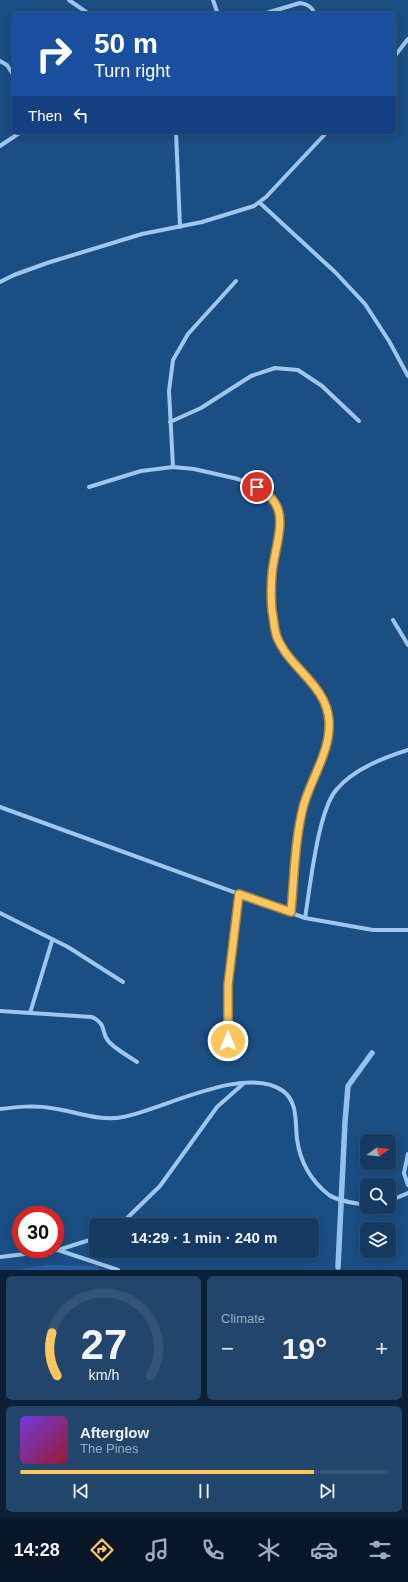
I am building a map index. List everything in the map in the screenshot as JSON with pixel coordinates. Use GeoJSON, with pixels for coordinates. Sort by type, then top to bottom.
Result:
{"type":"FeatureCollection","features":[{"type":"Feature","properties":{"kind":"street"},"geometry":{"type":"LineString","coordinates":[[69,0],[86,12]]}},
{"type":"Feature","properties":{"kind":"street"},"geometry":{"type":"LineString","coordinates":[[213,0],[217,12]]}},
{"type":"Feature","properties":{"kind":"street"},"geometry":{"type":"LineString","coordinates":[[270,12],[300,3],[307,4],[315,12]]}},
{"type":"Feature","properties":{"kind":"street"},"geometry":{"type":"LineString","coordinates":[[396,54],[408,39]]}},
{"type":"Feature","properties":{"kind":"street"},"geometry":{"type":"LineString","coordinates":[[0,61],[7,66],[12,73]]}},
{"type":"Feature","properties":{"kind":"street"},"geometry":{"type":"LineString","coordinates":[[0,146],[18,134]]}},
{"type":"Feature","properties":{"kind":"street"},"geometry":{"type":"LineString","coordinates":[[176,134],[180,227]]}},
{"type":"Feature","properties":{"kind":"street"},"geometry":{"type":"LineString","coordinates":[[0,282],[14,275],[47,263],[142,234],[202,222],[254,206],[260,203],[325,134]]}},
{"type":"Feature","properties":{"kind":"street"},"geometry":{"type":"LineString","coordinates":[[260,203],[335,272],[365,304],[389,341],[408,376]]}},
{"type":"Feature","properties":{"kind":"street"},"geometry":{"type":"LineString","coordinates":[[172,466],[169,391],[173,360],[188,334],[236,281]]}},
{"type":"Feature","properties":{"kind":"street"},"geometry":{"type":"LineString","coordinates":[[170,422],[202,408],[251,376],[275,368],[298,370],[322,386],[359,421]]}},
{"type":"Feature","properties":{"kind":"street"},"geometry":{"type":"LineString","coordinates":[[89,487],[141,471],[172,466],[238,479],[257,487],[267,494],[276,504],[280,518],[272,574],[272,608],[277,637],[286,653],[312,683],[324,701],[329,720],[329,737],[304,805],[299,830],[291,912]]}},
{"type":"Feature","properties":{"kind":"street"},"geometry":{"type":"LineString","coordinates":[[394,620],[408,645]]}},
{"type":"Feature","properties":{"kind":"street"},"geometry":{"type":"LineString","coordinates":[[305,918],[325,810],[336,789],[350,776],[370,765],[408,750]]}},
{"type":"Feature","properties":{"kind":"street"},"geometry":{"type":"LineString","coordinates":[[0,807],[305,918],[373,930],[408,930]]}},
{"type":"Feature","properties":{"kind":"street"},"geometry":{"type":"LineString","coordinates":[[228,1041],[228,985],[239,894]]}},
{"type":"Feature","properties":{"kind":"street"},"geometry":{"type":"LineString","coordinates":[[0,913],[13,918],[52,941],[68,948],[123,982]]}},
{"type":"Feature","properties":{"kind":"street"},"geometry":{"type":"LineString","coordinates":[[30,1013],[52,941]]}},
{"type":"Feature","properties":{"kind":"street"},"geometry":{"type":"LineString","coordinates":[[0,1011],[92,1017],[102,1024],[107,1040],[137,1062]]}},
{"type":"Feature","properties":{"kind":"street"},"geometry":{"type":"LineString","coordinates":[[0,1109],[24,1106],[51,1108],[112,1119],[124,1117],[202,1091],[243,1083],[270,1085],[284,1092],[291,1100],[295,1111],[299,1150],[306,1170],[330,1195],[348,1202],[360,1204]]}},
{"type":"Feature","properties":{"kind":"street"},"geometry":{"type":"LineString","coordinates":[[127,1218],[160,1186],[221,1102],[243,1083]]}},
{"type":"Feature","properties":{"kind":"street"},"geometry":{"type":"LineString","coordinates":[[408,1154],[404,1173],[408,1185]]}},
{"type":"Feature","properties":{"kind":"street"},"geometry":{"type":"LineString","coordinates":[[396,1198],[408,1192]]}},
{"type":"Feature","properties":{"kind":"street"},"geometry":{"type":"LineString","coordinates":[[64,1248],[89,1240]]}},
{"type":"Feature","properties":{"kind":"street"},"geometry":{"type":"LineString","coordinates":[[64,1252],[118,1270]]}},
{"type":"Feature","properties":{"kind":"street"},"geometry":{"type":"LineString","coordinates":[[0,1257],[12,1256]]}},
{"type":"Feature","properties":{"kind":"shaded area"},"geometry":{"type":"Polygon","coordinates":[[[46,1265],[98,1266],[99,1270],[15,1270],[46,1265]]]}},
{"type":"Feature","properties":{"kind":"waterway"},"geometry":{"type":"LineString","coordinates":[[338,1267],[348,1086],[372,1053]]}},
{"type":"Feature","properties":{"kind":"route"},"geometry":{"type":"LineString","coordinates":[[228,1041],[228,985],[239,894],[291,912],[299,830],[304,805],[329,737],[329,720],[324,701],[312,683],[286,653],[277,637],[272,608],[272,574],[280,518],[276,504],[267,494],[257,487]]}}]}
